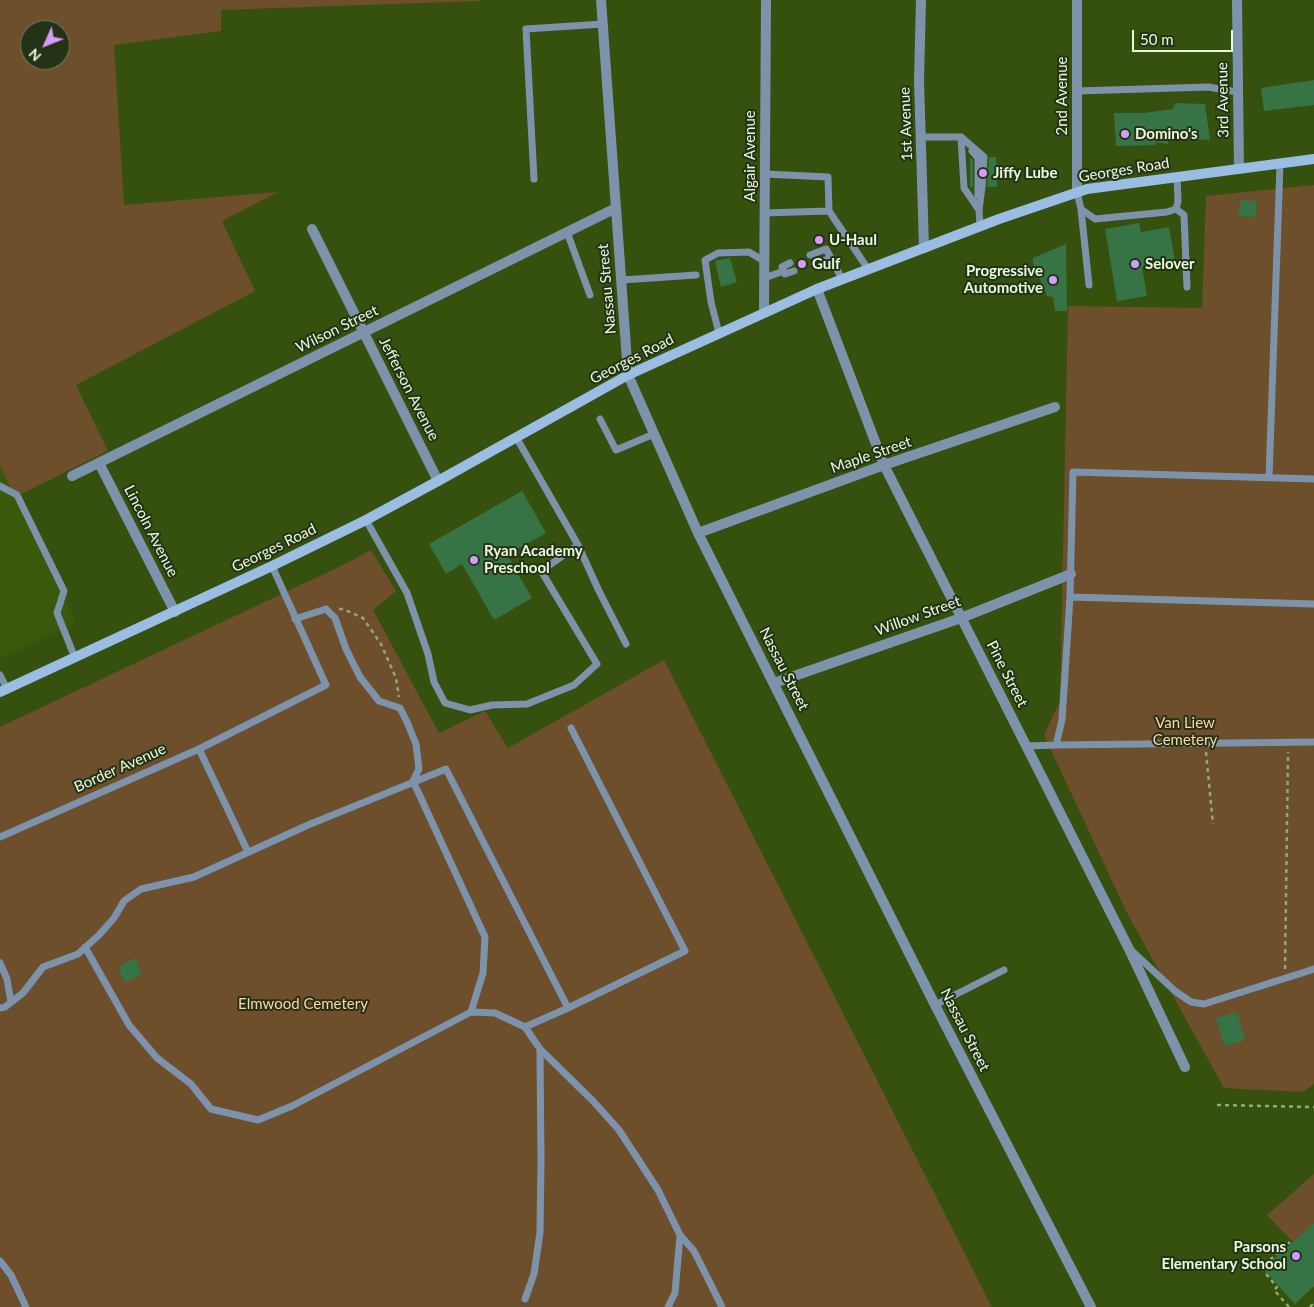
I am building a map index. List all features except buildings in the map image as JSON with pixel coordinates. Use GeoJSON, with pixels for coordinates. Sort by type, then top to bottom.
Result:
{"type":"FeatureCollection","features":[{"type":"Feature","properties":{"kind":"street","name":"Nassau Street"},"geometry":{"type":"LineString","coordinates":[[601,0],[628,375],[698,532],[935,1006],[1091,1307]]}},
{"type":"Feature","properties":{"kind":"street","name":"Algair Avenue"},"geometry":{"type":"LineString","coordinates":[[764,312],[766,0]]}},
{"type":"Feature","properties":{"kind":"street","name":"1st Avenue"},"geometry":{"type":"LineString","coordinates":[[921,0],[919,80],[924,248]]}},
{"type":"Feature","properties":{"kind":"street","name":"2nd Avenue"},"geometry":{"type":"LineString","coordinates":[[1076,192],[1077,0]]}},
{"type":"Feature","properties":{"kind":"street","name":"3rd Avenue"},"geometry":{"type":"LineString","coordinates":[[1237,0],[1239,169]]}},
{"type":"Feature","properties":{"kind":"street","name":"Georges Road"},"geometry":{"type":"LineString","coordinates":[[3,690],[175,612],[366,520],[628,375],[817,289],[980,226],[1087,189],[1314,159]]}},
{"type":"Feature","properties":{"kind":"street","name":"Wilson Street"},"geometry":{"type":"LineString","coordinates":[[72,476],[616,208]]}},
{"type":"Feature","properties":{"kind":"street","name":"Jefferson Avenue"},"geometry":{"type":"LineString","coordinates":[[312,230],[438,481]]}},
{"type":"Feature","properties":{"kind":"street","name":"Pine Street"},"geometry":{"type":"LineString","coordinates":[[817,289],[884,465],[1129,949],[1185,1067]]}},
{"type":"Feature","properties":{"kind":"street","name":"Maple Street"},"geometry":{"type":"LineString","coordinates":[[698,532],[884,465],[1055,407]]}},
{"type":"Feature","properties":{"kind":"street","name":"Lincoln Avenue"},"geometry":{"type":"LineString","coordinates":[[100,462],[175,612]]}},
{"type":"Feature","properties":{"kind":"street","name":"Willow Street"},"geometry":{"type":"LineString","coordinates":[[774,683],[962,618],[1071,574]]}},
{"type":"Feature","properties":{"kind":"lane"},"geometry":{"type":"LineString","coordinates":[[534,179],[526,30],[603,24]]}},
{"type":"Feature","properties":{"kind":"lane"},"geometry":{"type":"LineString","coordinates":[[1077,91],[1208,87],[1238,92]]}},
{"type":"Feature","properties":{"kind":"lane"},"geometry":{"type":"LineString","coordinates":[[921,137],[961,137]]}},
{"type":"Feature","properties":{"kind":"lane"},"geometry":{"type":"LineString","coordinates":[[961,137],[964,188],[979,210]]}},
{"type":"Feature","properties":{"kind":"lane"},"geometry":{"type":"LineString","coordinates":[[961,137],[978,158],[980,226]]}},
{"type":"Feature","properties":{"kind":"lane"},"geometry":{"type":"LineString","coordinates":[[1269,478],[1280,164]]}},
{"type":"Feature","properties":{"kind":"lane"},"geometry":{"type":"LineString","coordinates":[[765,174],[828,178],[828,211],[868,269]]}},
{"type":"Feature","properties":{"kind":"lane"},"geometry":{"type":"LineString","coordinates":[[1176,209],[1178,201],[1177,177]]}},
{"type":"Feature","properties":{"kind":"lane"},"geometry":{"type":"LineString","coordinates":[[1076,192],[1081,208],[1088,285]]}},
{"type":"Feature","properties":{"kind":"lane"},"geometry":{"type":"LineString","coordinates":[[1081,208],[1095,219],[1167,212],[1176,209]]}},
{"type":"Feature","properties":{"kind":"lane"},"geometry":{"type":"LineString","coordinates":[[1176,209],[1184,215],[1187,287]]}},
{"type":"Feature","properties":{"kind":"lane"},"geometry":{"type":"LineString","coordinates":[[764,213],[828,211]]}},
{"type":"Feature","properties":{"kind":"lane"},"geometry":{"type":"LineString","coordinates":[[567,232],[590,295]]}},
{"type":"Feature","properties":{"kind":"lane"},"geometry":{"type":"LineString","coordinates":[[810,255],[826,249],[842,279]]}},
{"type":"Feature","properties":{"kind":"lane"},"geometry":{"type":"LineString","coordinates":[[718,333],[710,302],[705,260],[718,253],[749,252],[764,261]]}},
{"type":"Feature","properties":{"kind":"lane"},"geometry":{"type":"LineString","coordinates":[[814,264],[831,258]]}},
{"type":"Feature","properties":{"kind":"lane"},"geometry":{"type":"LineString","coordinates":[[784,271],[782,267],[790,263]]}},
{"type":"Feature","properties":{"kind":"lane"},"geometry":{"type":"LineString","coordinates":[[764,278],[784,271],[786,274],[794,271]]}},
{"type":"Feature","properties":{"kind":"lane"},"geometry":{"type":"LineString","coordinates":[[622,280],[696,275]]}},
{"type":"Feature","properties":{"kind":"lane"},"geometry":{"type":"LineString","coordinates":[[600,420],[616,450],[654,434]]}},
{"type":"Feature","properties":{"kind":"lane"},"geometry":{"type":"LineString","coordinates":[[516,437],[578,545],[626,644]]}},
{"type":"Feature","properties":{"kind":"lane"},"geometry":{"type":"LineString","coordinates":[[1056,745],[1062,720],[1070,597],[1073,472],[1314,479]]}},
{"type":"Feature","properties":{"kind":"lane"},"geometry":{"type":"LineString","coordinates":[[0,486],[17,495],[64,591],[57,613],[74,658]]}},
{"type":"Feature","properties":{"kind":"lane"},"geometry":{"type":"LineString","coordinates":[[366,520],[407,593],[428,654],[434,682],[445,703],[470,710],[492,705],[527,704],[574,685],[597,664],[543,574],[547,567],[578,545]]}},
{"type":"Feature","properties":{"kind":"lane"},"geometry":{"type":"LineString","coordinates":[[272,566],[295,619],[326,609],[335,618],[346,649],[360,677],[379,700],[400,708],[416,744],[419,769],[413,781]]}},
{"type":"Feature","properties":{"kind":"lane"},"geometry":{"type":"LineString","coordinates":[[1070,597],[1314,604]]}},
{"type":"Feature","properties":{"kind":"lane","name":"Border Avenue"},"geometry":{"type":"LineString","coordinates":[[0,837],[199,749],[326,685],[295,619]]}},
{"type":"Feature","properties":{"kind":"lane"},"geometry":{"type":"LineString","coordinates":[[0,674],[3,690]]}},
{"type":"Feature","properties":{"kind":"lane"},"geometry":{"type":"LineString","coordinates":[[525,1027],[685,951],[570,728]]}},
{"type":"Feature","properties":{"kind":"lane"},"geometry":{"type":"LineString","coordinates":[[1026,746],[1314,742]]}},
{"type":"Feature","properties":{"kind":"lane"},"geometry":{"type":"LineString","coordinates":[[199,749],[248,852]]}},
{"type":"Feature","properties":{"kind":"lane"},"geometry":{"type":"LineString","coordinates":[[0,1008],[23,993],[44,967],[78,954],[99,936],[114,918],[124,901],[142,889],[194,877],[308,825],[446,769],[568,1008]]}},
{"type":"Feature","properties":{"kind":"lane"},"geometry":{"type":"LineString","coordinates":[[413,781],[485,937],[483,973],[471,1012]]}},
{"type":"Feature","properties":{"kind":"lane"},"geometry":{"type":"LineString","coordinates":[[85,947],[129,1025],[156,1058],[191,1084],[211,1109],[258,1120],[292,1106],[471,1012],[495,1013],[525,1027],[540,1048],[619,1130],[658,1190],[680,1235],[694,1251],[722,1307]]}},
{"type":"Feature","properties":{"kind":"lane"},"geometry":{"type":"LineString","coordinates":[[1129,949],[1175,991],[1191,1002],[1204,1004],[1314,969]]}},
{"type":"Feature","properties":{"kind":"lane"},"geometry":{"type":"LineString","coordinates":[[0,963],[7,979],[11,1002]]}},
{"type":"Feature","properties":{"kind":"lane"},"geometry":{"type":"LineString","coordinates":[[935,1006],[1004,970]]}},
{"type":"Feature","properties":{"kind":"lane"},"geometry":{"type":"LineString","coordinates":[[525,1299],[534,1274],[540,1232],[540,1048]]}},
{"type":"Feature","properties":{"kind":"lane"},"geometry":{"type":"LineString","coordinates":[[668,1307],[675,1294],[680,1235]]}},
{"type":"Feature","properties":{"kind":"lane"},"geometry":{"type":"LineString","coordinates":[[0,1261],[11,1275],[26,1307]]}},
{"type":"Feature","properties":{"kind":"path"},"geometry":{"type":"LineString","coordinates":[[326,609],[343,608],[363,618],[381,644],[396,678],[400,708]]}},
{"type":"Feature","properties":{"kind":"path"},"geometry":{"type":"LineString","coordinates":[[1285,978],[1288,742]]}},
{"type":"Feature","properties":{"kind":"path"},"geometry":{"type":"LineString","coordinates":[[1205,743],[1213,824]]}},
{"type":"Feature","properties":{"kind":"path"},"geometry":{"type":"LineString","coordinates":[[1217,1105],[1314,1107]]}},
{"type":"Feature","properties":{"kind":"path"},"geometry":{"type":"LineString","coordinates":[[1288,1307],[1274,1290],[1277,1287],[1261,1268],[1290,1242]]}},
{"type":"Feature","properties":{"kind":"path"},"geometry":{"type":"LineString","coordinates":[[1310,1307],[1314,1303]]}},
{"type":"Feature","properties":{"kind":"shaded area"},"geometry":{"type":"Polygon","coordinates":[[[0,466],[76,623],[0,659],[0,466]]]}},
{"type":"Feature","properties":{"kind":"green space"},"geometry":{"type":"Polygon","coordinates":[[[0,0],[479,0],[221,10],[221,31],[114,45],[124,205],[278,192],[222,221],[255,291],[76,385],[108,451],[15,497],[0,466],[0,0]]]}},
{"type":"Feature","properties":{"kind":"green space","name":"Van Liew Cemetery"},"geometry":{"type":"Polygon","coordinates":[[[1314,185],[1314,1084],[1303,1092],[1224,1088],[1127,913],[1044,735],[1060,701],[1068,306],[1202,308],[1206,196],[1314,185]]]}},
{"type":"Feature","properties":{"kind":"green space","name":"Elmwood Cemetery"},"geometry":{"type":"Polygon","coordinates":[[[371,550],[396,591],[373,610],[439,733],[485,711],[508,748],[664,660],[992,1307],[0,1307],[0,727],[371,550]]]}},
{"type":"Feature","properties":{"kind":"green space"},"geometry":{"type":"Polygon","coordinates":[[[1314,1174],[1314,1223],[1293,1242],[1267,1215],[1314,1174]]]}},
{"type":"Feature","properties":{"kind":"place","name":"Domino's"},"geometry":{"type":"Point","coordinates":[1125,134]}},
{"type":"Feature","properties":{"kind":"place","name":"Jiffy Lube"},"geometry":{"type":"Point","coordinates":[983,173]}},
{"type":"Feature","properties":{"kind":"place","name":"U-Haul"},"geometry":{"type":"Point","coordinates":[819,240]}},
{"type":"Feature","properties":{"kind":"place","name":"Gulf"},"geometry":{"type":"Point","coordinates":[802,264]}},
{"type":"Feature","properties":{"kind":"place","name":"Selover"},"geometry":{"type":"Point","coordinates":[1135,264]}},
{"type":"Feature","properties":{"kind":"place","name":"Progressive Automotive"},"geometry":{"type":"Point","coordinates":[1053,280]}},
{"type":"Feature","properties":{"kind":"place","name":"Ryan Academy Preschool"},"geometry":{"type":"Point","coordinates":[474,560]}},
{"type":"Feature","properties":{"kind":"place","name":"Parsons Elementary School"},"geometry":{"type":"Point","coordinates":[1296,1256]}}]}
